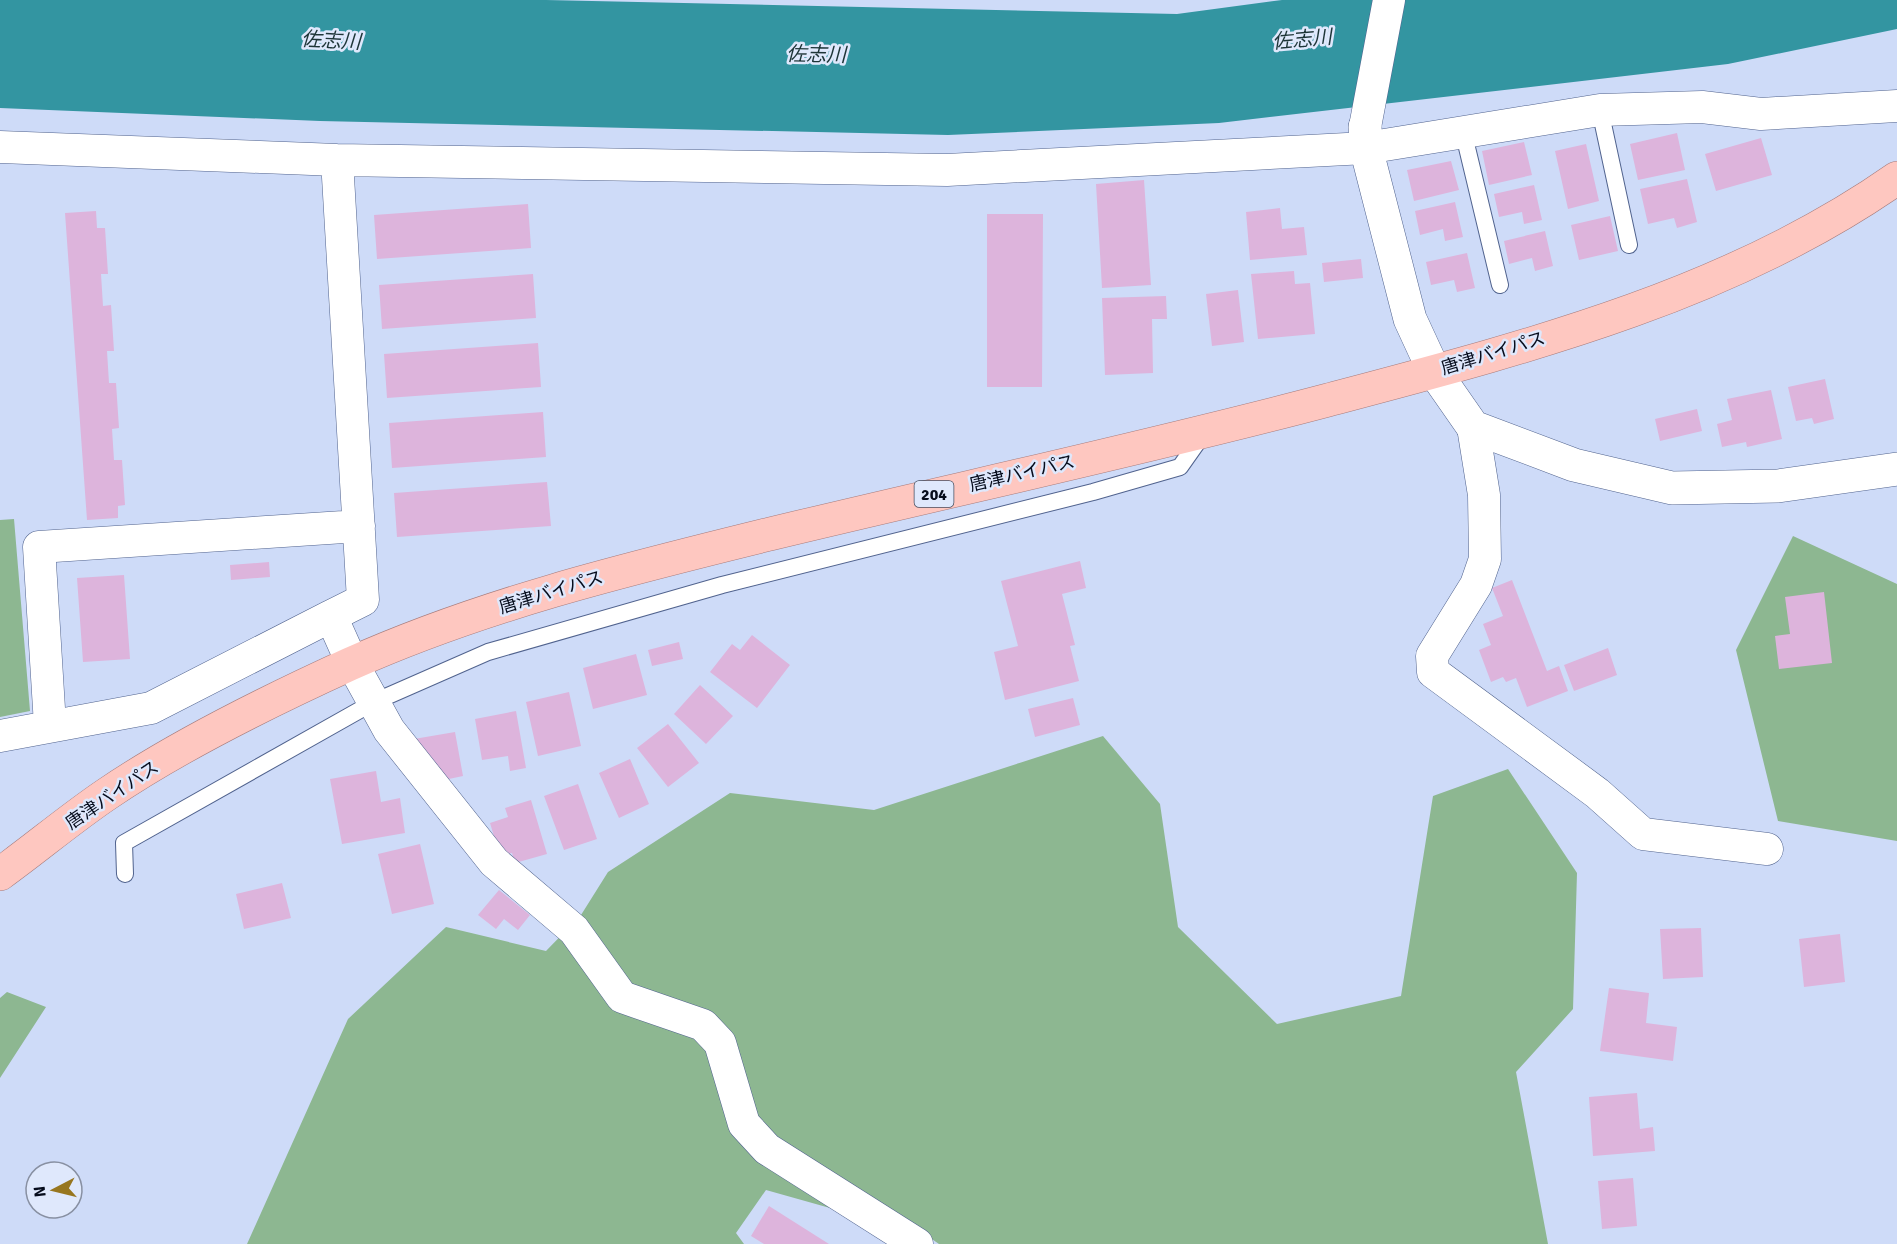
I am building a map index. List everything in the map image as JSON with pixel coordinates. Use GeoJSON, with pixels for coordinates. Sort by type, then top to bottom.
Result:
{"type":"FeatureCollection","features":[{"type":"Feature","properties":{"kind":"highway","name":"唐津バイパス"},"geometry":{"type":"LineString","coordinates":[[0,874],[109,793],[222,726],[352,663],[481,613],[644,565],[956,488],[1204,433],[1434,371],[1642,308],[1810,233],[1897,178]]}},
{"type":"Feature","properties":{"kind":"street"},"geometry":{"type":"LineString","coordinates":[[1389,0],[1366,137],[1410,319],[1434,371],[1473,428],[1484,495],[1485,559],[1476,585],[1432,656],[1433,672],[1597,793],[1643,834],[1767,849]]}},
{"type":"Feature","properties":{"kind":"street"},"geometry":{"type":"LineString","coordinates":[[0,147],[337,160],[946,170],[1462,131],[1600,110],[1702,107],[1761,114],[1897,106]]}},
{"type":"Feature","properties":{"kind":"street"},"geometry":{"type":"LineString","coordinates":[[0,736],[151,708],[363,600],[337,160]]}},
{"type":"Feature","properties":{"kind":"street"},"geometry":{"type":"LineString","coordinates":[[1473,428],[1574,465],[1672,488],[1778,486],[1897,469]]}},
{"type":"Feature","properties":{"kind":"street"},"geometry":{"type":"LineString","coordinates":[[50,725],[39,547],[359,526]]}},
{"type":"Feature","properties":{"kind":"street"},"geometry":{"type":"LineString","coordinates":[[331,616],[352,663],[389,730],[494,862],[574,930],[622,997],[703,1025],[720,1043],[744,1124],[767,1149],[917,1244]]}},
{"type":"Feature","properties":{"kind":"lane"},"geometry":{"type":"LineString","coordinates":[[1600,110],[1629,245]]}},
{"type":"Feature","properties":{"kind":"lane"},"geometry":{"type":"LineString","coordinates":[[1462,131],[1500,285]]}},
{"type":"Feature","properties":{"kind":"lane"},"geometry":{"type":"LineString","coordinates":[[126,874],[124,843],[374,702],[488,652],[722,585],[1093,492],[1180,467],[1204,433]]}},
{"type":"Feature","properties":{"kind":"shaded area"},"geometry":{"type":"Polygon","coordinates":[[[14,519],[30,711],[0,717],[0,520],[14,519]]]}},
{"type":"Feature","properties":{"kind":"shaded area"},"geometry":{"type":"Polygon","coordinates":[[[1793,536],[1897,584],[1897,841],[1778,821],[1736,650],[1793,536]]]}},
{"type":"Feature","properties":{"kind":"shaded area"},"geometry":{"type":"Polygon","coordinates":[[[1103,736],[1160,804],[1178,927],[1277,1024],[1401,996],[1433,796],[1508,769],[1577,873],[1573,1009],[1516,1072],[1548,1244],[939,1244],[926,1235],[766,1190],[736,1233],[744,1244],[247,1244],[348,1019],[446,927],[546,951],[581,915],[608,872],[730,793],[874,810],[1103,736]]]}},
{"type":"Feature","properties":{"kind":"shaded area"},"geometry":{"type":"Polygon","coordinates":[[[7,992],[46,1007],[0,1078],[0,998],[7,992]]]}},
{"type":"Feature","properties":{"kind":"water","name":"佐志川"},"geometry":{"type":"Polygon","coordinates":[[[0,0],[546,0],[1177,14],[1282,0],[1897,0],[1897,29],[1728,64],[1219,123],[948,135],[320,121],[0,108],[0,0]]]}},
{"type":"Feature","properties":{"kind":"building"},"geometry":{"type":"Polygon","coordinates":[[[1677,133],[1685,170],[1638,180],[1630,144],[1677,133]]]}},
{"type":"Feature","properties":{"kind":"building"},"geometry":{"type":"Polygon","coordinates":[[[1761,138],[1772,175],[1716,191],[1705,154],[1761,138]]]}},
{"type":"Feature","properties":{"kind":"building"},"geometry":{"type":"Polygon","coordinates":[[[1524,142],[1532,175],[1489,185],[1482,151],[1524,142]]]}},
{"type":"Feature","properties":{"kind":"building"},"geometry":{"type":"Polygon","coordinates":[[[1586,144],[1599,201],[1568,209],[1555,151],[1586,144]]]}},
{"type":"Feature","properties":{"kind":"building"},"geometry":{"type":"Polygon","coordinates":[[[1451,161],[1459,190],[1414,201],[1407,170],[1451,161]]]}},
{"type":"Feature","properties":{"kind":"building"},"geometry":{"type":"Polygon","coordinates":[[[1687,179],[1697,222],[1677,228],[1674,218],[1648,224],[1640,189],[1687,179]]]}},
{"type":"Feature","properties":{"kind":"building"},"geometry":{"type":"Polygon","coordinates":[[[1144,180],[1151,285],[1102,288],[1096,184],[1144,180]]]}},
{"type":"Feature","properties":{"kind":"building"},"geometry":{"type":"Polygon","coordinates":[[[1534,185],[1542,220],[1524,224],[1522,212],[1499,217],[1494,194],[1534,185]]]}},
{"type":"Feature","properties":{"kind":"building"},"geometry":{"type":"Polygon","coordinates":[[[1455,202],[1463,237],[1445,241],[1443,229],[1420,235],[1415,211],[1455,202]]]}},
{"type":"Feature","properties":{"kind":"building"},"geometry":{"type":"Polygon","coordinates":[[[528,204],[531,248],[377,259],[374,215],[528,204]]]}},
{"type":"Feature","properties":{"kind":"building"},"geometry":{"type":"Polygon","coordinates":[[[1280,208],[1282,229],[1304,227],[1307,255],[1250,260],[1246,212],[1280,208]]]}},
{"type":"Feature","properties":{"kind":"building"},"geometry":{"type":"Polygon","coordinates":[[[96,211],[97,228],[105,228],[108,274],[101,274],[103,306],[111,305],[114,351],[107,351],[109,383],[116,383],[119,428],[112,429],[114,460],[122,460],[125,505],[118,506],[118,518],[87,520],[65,213],[96,211]]]}},
{"type":"Feature","properties":{"kind":"building"},"geometry":{"type":"Polygon","coordinates":[[[987,214],[1043,214],[1042,387],[987,387],[987,214]]]}},
{"type":"Feature","properties":{"kind":"building"},"geometry":{"type":"Polygon","coordinates":[[[1610,216],[1618,251],[1579,260],[1571,225],[1610,216]]]}},
{"type":"Feature","properties":{"kind":"building"},"geometry":{"type":"Polygon","coordinates":[[[1545,231],[1553,266],[1535,271],[1532,258],[1509,264],[1504,241],[1545,231]]]}},
{"type":"Feature","properties":{"kind":"building"},"geometry":{"type":"Polygon","coordinates":[[[1467,253],[1475,288],[1457,292],[1454,280],[1431,285],[1426,262],[1467,253]]]}},
{"type":"Feature","properties":{"kind":"building"},"geometry":{"type":"Polygon","coordinates":[[[1361,259],[1363,278],[1324,282],[1322,263],[1361,259]]]}},
{"type":"Feature","properties":{"kind":"building"},"geometry":{"type":"Polygon","coordinates":[[[1294,271],[1295,284],[1310,283],[1315,334],[1258,339],[1251,274],[1294,271]]]}},
{"type":"Feature","properties":{"kind":"building"},"geometry":{"type":"Polygon","coordinates":[[[533,274],[536,318],[382,329],[379,285],[533,274]]]}},
{"type":"Feature","properties":{"kind":"building"},"geometry":{"type":"Polygon","coordinates":[[[1238,290],[1244,342],[1212,346],[1206,294],[1238,290]]]}},
{"type":"Feature","properties":{"kind":"building"},"geometry":{"type":"Polygon","coordinates":[[[1166,296],[1167,319],[1152,319],[1153,373],[1105,375],[1102,298],[1166,296]]]}},
{"type":"Feature","properties":{"kind":"building"},"geometry":{"type":"Polygon","coordinates":[[[538,343],[541,387],[387,398],[384,354],[538,343]]]}},
{"type":"Feature","properties":{"kind":"building"},"geometry":{"type":"Polygon","coordinates":[[[1825,379],[1834,419],[1814,424],[1812,418],[1796,421],[1788,387],[1825,379]]]}},
{"type":"Feature","properties":{"kind":"building"},"geometry":{"type":"Polygon","coordinates":[[[1771,390],[1782,439],[1747,447],[1746,442],[1722,447],[1717,424],[1732,420],[1727,399],[1771,390]]]}},
{"type":"Feature","properties":{"kind":"building"},"geometry":{"type":"Polygon","coordinates":[[[1697,409],[1702,431],[1660,441],[1655,419],[1697,409]]]}},
{"type":"Feature","properties":{"kind":"building"},"geometry":{"type":"Polygon","coordinates":[[[543,412],[546,457],[392,468],[389,423],[543,412]]]}},
{"type":"Feature","properties":{"kind":"building"},"geometry":{"type":"Polygon","coordinates":[[[547,482],[551,526],[397,537],[394,493],[547,482]]]}},
{"type":"Feature","properties":{"kind":"building"},"geometry":{"type":"Polygon","coordinates":[[[1080,561],[1086,588],[1062,594],[1075,645],[1070,646],[1079,681],[1005,700],[994,652],[1018,646],[1001,581],[1080,561]]]}},
{"type":"Feature","properties":{"kind":"building"},"geometry":{"type":"Polygon","coordinates":[[[269,562],[270,577],[231,580],[230,565],[269,562]]]}},
{"type":"Feature","properties":{"kind":"building"},"geometry":{"type":"Polygon","coordinates":[[[124,575],[130,659],[83,662],[77,578],[124,575]]]}},
{"type":"Feature","properties":{"kind":"building"},"geometry":{"type":"Polygon","coordinates":[[[1512,580],[1547,671],[1559,666],[1568,691],[1527,707],[1516,678],[1506,682],[1503,677],[1491,682],[1479,650],[1491,645],[1483,624],[1503,616],[1492,588],[1512,580]]]}},
{"type":"Feature","properties":{"kind":"building"},"geometry":{"type":"Polygon","coordinates":[[[1824,592],[1832,663],[1779,669],[1775,636],[1790,634],[1785,597],[1824,592]]]}},
{"type":"Feature","properties":{"kind":"building"},"geometry":{"type":"Polygon","coordinates":[[[752,635],[790,665],[757,708],[710,672],[732,644],[740,650],[752,635]]]}},
{"type":"Feature","properties":{"kind":"building"},"geometry":{"type":"Polygon","coordinates":[[[679,642],[683,659],[652,666],[648,650],[679,642]]]}},
{"type":"Feature","properties":{"kind":"building"},"geometry":{"type":"Polygon","coordinates":[[[1608,648],[1617,675],[1574,691],[1564,665],[1608,648]]]}},
{"type":"Feature","properties":{"kind":"building"},"geometry":{"type":"Polygon","coordinates":[[[636,654],[647,695],[593,709],[583,668],[636,654]]]}},
{"type":"Feature","properties":{"kind":"building"},"geometry":{"type":"Polygon","coordinates":[[[700,685],[733,716],[706,744],[674,714],[700,685]]]}},
{"type":"Feature","properties":{"kind":"building"},"geometry":{"type":"Polygon","coordinates":[[[569,692],[581,746],[538,756],[526,702],[569,692]]]}},
{"type":"Feature","properties":{"kind":"building"},"geometry":{"type":"Polygon","coordinates":[[[1073,698],[1080,725],[1035,737],[1028,709],[1073,698]]]}},
{"type":"Feature","properties":{"kind":"building"},"geometry":{"type":"Polygon","coordinates":[[[516,711],[526,768],[510,771],[508,756],[482,760],[475,719],[516,711]]]}},
{"type":"Feature","properties":{"kind":"building"},"geometry":{"type":"Polygon","coordinates":[[[668,724],[699,763],[668,787],[637,748],[668,724]]]}},
{"type":"Feature","properties":{"kind":"building"},"geometry":{"type":"Polygon","coordinates":[[[455,732],[463,776],[444,780],[414,739],[455,732]]]}},
{"type":"Feature","properties":{"kind":"building"},"geometry":{"type":"Polygon","coordinates":[[[630,759],[649,804],[619,818],[599,773],[630,759]]]}},
{"type":"Feature","properties":{"kind":"building"},"geometry":{"type":"Polygon","coordinates":[[[376,771],[381,802],[400,798],[405,833],[342,844],[330,779],[376,771]]]}},
{"type":"Feature","properties":{"kind":"building"},"geometry":{"type":"Polygon","coordinates":[[[578,784],[597,839],[564,850],[544,796],[578,784]]]}},
{"type":"Feature","properties":{"kind":"building"},"geometry":{"type":"Polygon","coordinates":[[[531,800],[547,854],[515,863],[512,853],[500,856],[490,823],[508,817],[505,808],[531,800]]]}},
{"type":"Feature","properties":{"kind":"building"},"geometry":{"type":"Polygon","coordinates":[[[420,844],[434,904],[392,914],[378,854],[420,844]]]}},
{"type":"Feature","properties":{"kind":"building"},"geometry":{"type":"Polygon","coordinates":[[[282,883],[291,918],[244,929],[236,894],[282,883]]]}},
{"type":"Feature","properties":{"kind":"building"},"geometry":{"type":"Polygon","coordinates":[[[499,890],[530,915],[518,930],[504,919],[496,929],[478,915],[499,890]]]}},
{"type":"Feature","properties":{"kind":"building"},"geometry":{"type":"Polygon","coordinates":[[[1701,928],[1703,977],[1663,979],[1660,929],[1701,928]]]}},
{"type":"Feature","properties":{"kind":"building"},"geometry":{"type":"Polygon","coordinates":[[[1840,934],[1845,982],[1804,987],[1799,939],[1840,934]]]}},
{"type":"Feature","properties":{"kind":"building"},"geometry":{"type":"Polygon","coordinates":[[[1609,988],[1649,993],[1646,1023],[1677,1027],[1673,1061],[1600,1051],[1609,988]]]}},
{"type":"Feature","properties":{"kind":"building"},"geometry":{"type":"Polygon","coordinates":[[[1637,1093],[1640,1129],[1653,1127],[1655,1151],[1593,1156],[1589,1097],[1637,1093]]]}},
{"type":"Feature","properties":{"kind":"building"},"geometry":{"type":"Polygon","coordinates":[[[1633,1178],[1637,1226],[1602,1229],[1598,1181],[1633,1178]]]}},
{"type":"Feature","properties":{"kind":"building"},"geometry":{"type":"Polygon","coordinates":[[[769,1206],[829,1244],[764,1244],[751,1236],[769,1206]]]}}]}
